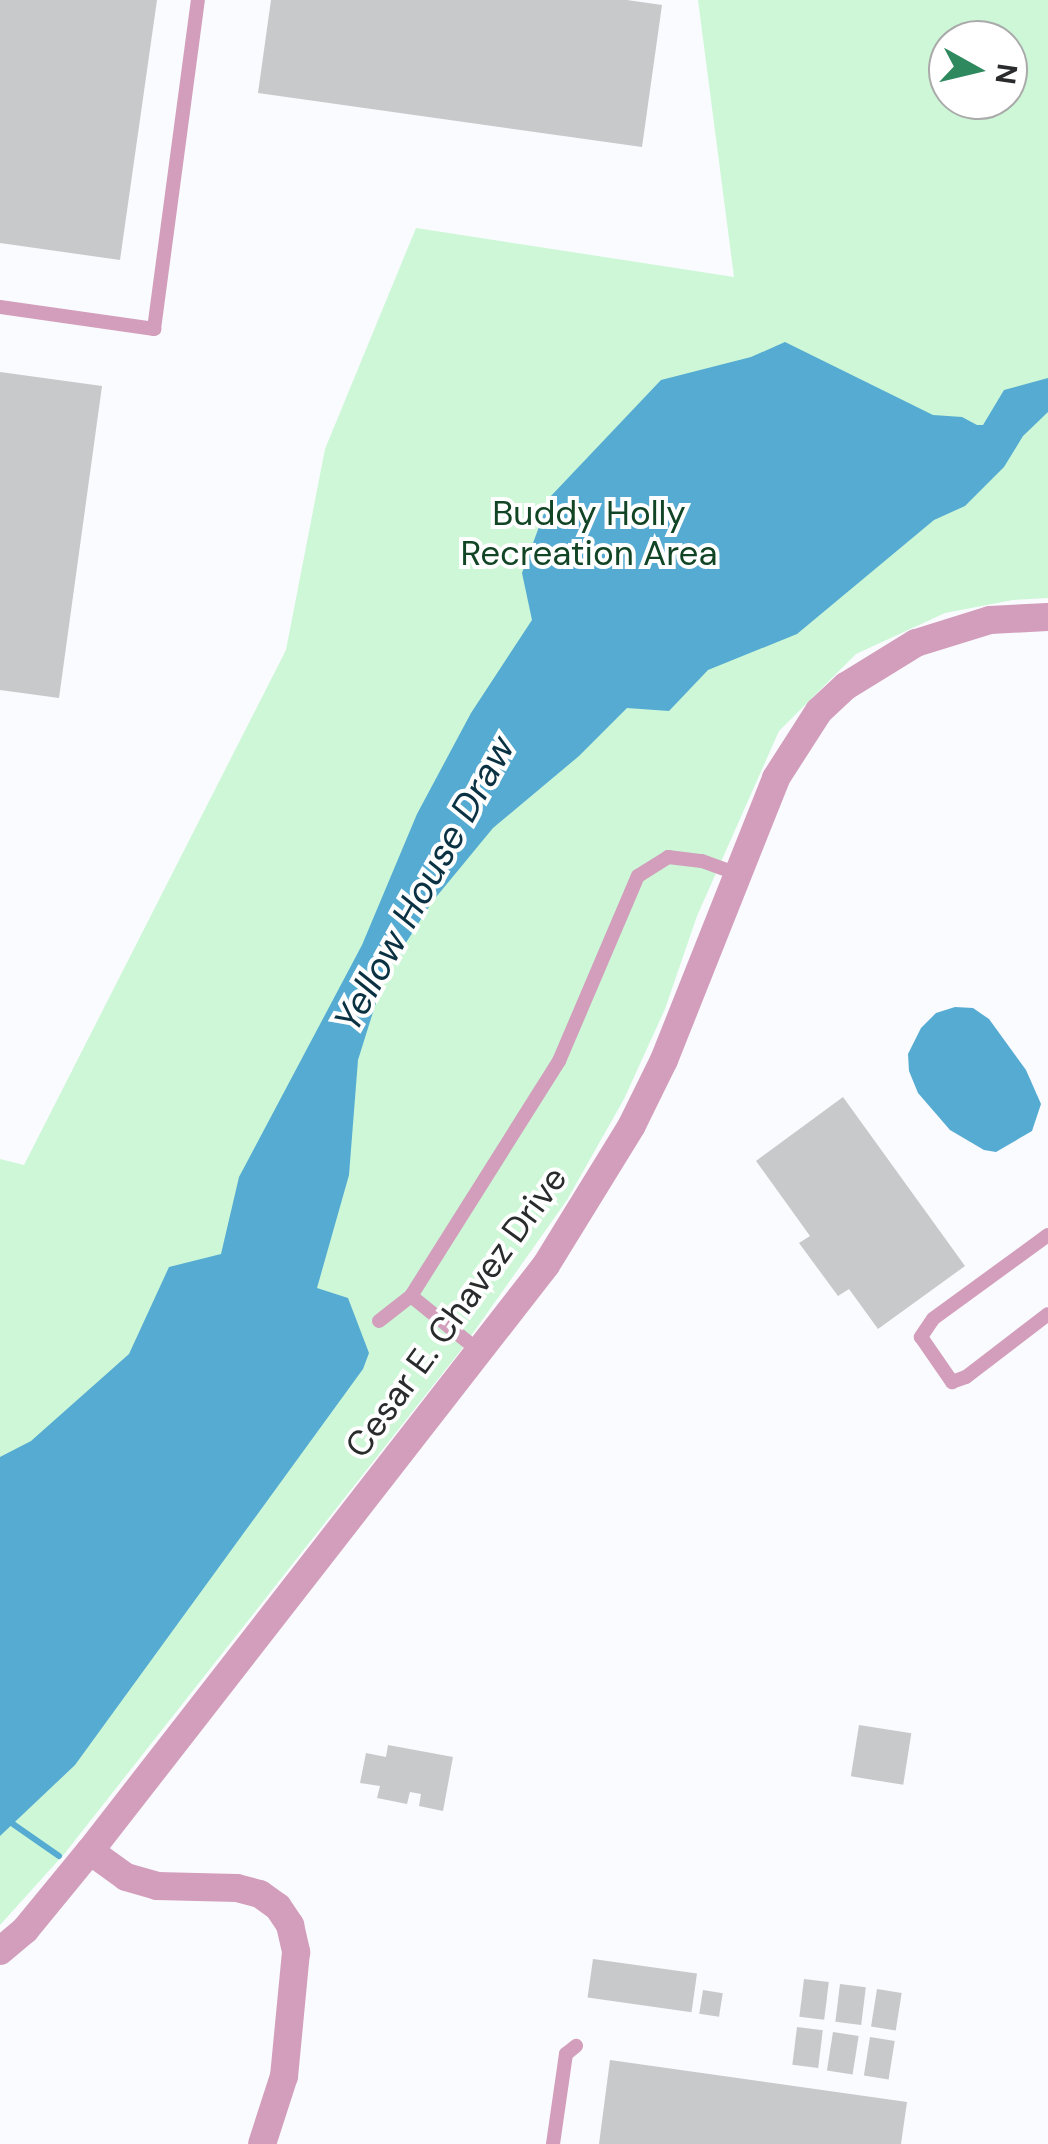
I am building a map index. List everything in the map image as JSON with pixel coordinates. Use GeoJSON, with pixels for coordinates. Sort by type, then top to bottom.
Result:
{"type":"FeatureCollection","features":[{"type":"Feature","properties":{"kind":"street","name":"Cesar E. Chavez Drive"},"geometry":{"type":"LineString","coordinates":[[0,1952],[26,1930],[90,1851],[546,1264],[632,1125],[776,778],[819,710],[846,686],[916,643],[990,620],[1048,616]]}},
{"type":"Feature","properties":{"kind":"street"},"geometry":{"type":"LineString","coordinates":[[90,1851],[126,1878],[156,1886],[237,1888],[260,1894],[278,1907],[290,1925],[296,1952],[284,2076],[262,2144]]}},
{"type":"Feature","properties":{"kind":"lane"},"geometry":{"type":"LineString","coordinates":[[0,307],[154,329],[198,0]]}},
{"type":"Feature","properties":{"kind":"lane"},"geometry":{"type":"LineString","coordinates":[[379,1321],[411,1296],[559,1062],[638,876],[668,857],[702,861],[738,874]]}},
{"type":"Feature","properties":{"kind":"lane"},"geometry":{"type":"LineString","coordinates":[[1048,1235],[932,1319],[921,1336],[952,1382],[966,1377],[1048,1314]]}},
{"type":"Feature","properties":{"kind":"lane"},"geometry":{"type":"LineString","coordinates":[[411,1296],[479,1350]]}},
{"type":"Feature","properties":{"kind":"lane"},"geometry":{"type":"LineString","coordinates":[[553,2144],[566,2054],[576,2046]]}},
{"type":"Feature","properties":{"kind":"green space","name":"Buddy Holly Recreation Area"},"geometry":{"type":"Polygon","coordinates":[[[698,0],[1048,0],[1048,598],[1013,600],[945,613],[856,654],[779,731],[697,916],[665,1009],[624,1099],[567,1200],[461,1350],[65,1853],[0,1925],[0,1159],[24,1165],[286,650],[325,449],[416,228],[734,277],[698,0]]]}},
{"type":"Feature","properties":{"kind":"water","name":"Yellow House Draw"},"geometry":{"type":"Polygon","coordinates":[[[785,342],[933,415],[962,417],[977,425],[983,425],[1004,390],[1048,378],[1048,412],[1023,436],[1004,467],[965,506],[934,520],[797,634],[708,670],[669,711],[627,708],[579,756],[493,828],[432,902],[384,977],[358,1060],[349,1175],[317,1288],[348,1298],[369,1353],[363,1369],[75,1765],[0,1836],[0,1457],[31,1441],[129,1354],[169,1267],[221,1254],[239,1177],[362,945],[417,814],[471,713],[532,620],[522,573],[550,497],[661,380],[751,357],[785,342]]]}},
{"type":"Feature","properties":{"kind":"water"},"geometry":{"type":"Polygon","coordinates":[[[955,1007],[973,1008],[989,1019],[1026,1070],[1041,1104],[1032,1131],[996,1152],[984,1150],[950,1130],[918,1093],[909,1071],[908,1054],[921,1028],[936,1013],[955,1007]]]}},
{"type":"Feature","properties":{"kind":"building"},"geometry":{"type":"Polygon","coordinates":[[[0,0],[157,0],[120,260],[0,243],[0,0]]]}},
{"type":"Feature","properties":{"kind":"building"},"geometry":{"type":"Polygon","coordinates":[[[271,0],[627,0],[662,5],[642,147],[258,93],[271,0]]]}},
{"type":"Feature","properties":{"kind":"building"},"geometry":{"type":"Polygon","coordinates":[[[0,372],[102,386],[59,698],[0,690],[0,372]]]}},
{"type":"Feature","properties":{"kind":"building"},"geometry":{"type":"Polygon","coordinates":[[[843,1097],[965,1266],[878,1329],[849,1289],[838,1296],[799,1243],[810,1236],[756,1161],[843,1097]]]}},
{"type":"Feature","properties":{"kind":"building"},"geometry":{"type":"Polygon","coordinates":[[[859,1725],[911,1733],[903,1785],[851,1776],[859,1725]]]}},
{"type":"Feature","properties":{"kind":"building"},"geometry":{"type":"Polygon","coordinates":[[[388,1745],[453,1757],[443,1811],[419,1806],[421,1794],[410,1792],[407,1804],[377,1798],[380,1786],[360,1783],[366,1753],[386,1757],[388,1745]]]}},
{"type":"Feature","properties":{"kind":"building"},"geometry":{"type":"Polygon","coordinates":[[[593,1959],[697,1974],[692,2012],[588,1998],[593,1959]]]}},
{"type":"Feature","properties":{"kind":"building"},"geometry":{"type":"Polygon","coordinates":[[[804,1979],[829,1982],[824,2020],[799,2017],[804,1979]]]}},
{"type":"Feature","properties":{"kind":"building"},"geometry":{"type":"Polygon","coordinates":[[[840,1984],[866,1987],[861,2025],[835,2022],[840,1984]]]}},
{"type":"Feature","properties":{"kind":"building"},"geometry":{"type":"Polygon","coordinates":[[[877,1989],[902,1993],[896,2030],[871,2027],[877,1989]]]}},
{"type":"Feature","properties":{"kind":"building"},"geometry":{"type":"Polygon","coordinates":[[[703,1990],[723,1993],[719,2017],[699,2014],[703,1990]]]}},
{"type":"Feature","properties":{"kind":"building"},"geometry":{"type":"Polygon","coordinates":[[[797,2027],[823,2030],[818,2068],[792,2065],[797,2027]]]}},
{"type":"Feature","properties":{"kind":"building"},"geometry":{"type":"Polygon","coordinates":[[[833,2032],[859,2036],[853,2075],[827,2071],[833,2032]]]}},
{"type":"Feature","properties":{"kind":"building"},"geometry":{"type":"Polygon","coordinates":[[[870,2037],[895,2041],[889,2079],[864,2076],[870,2037]]]}},
{"type":"Feature","properties":{"kind":"building"},"geometry":{"type":"Polygon","coordinates":[[[610,2060],[907,2102],[901,2144],[599,2144],[610,2060]]]}},
{"type":"Feature","properties":{"kind":"waterway"},"geometry":{"type":"LineString","coordinates":[[13,1824],[59,1856]]}}]}
